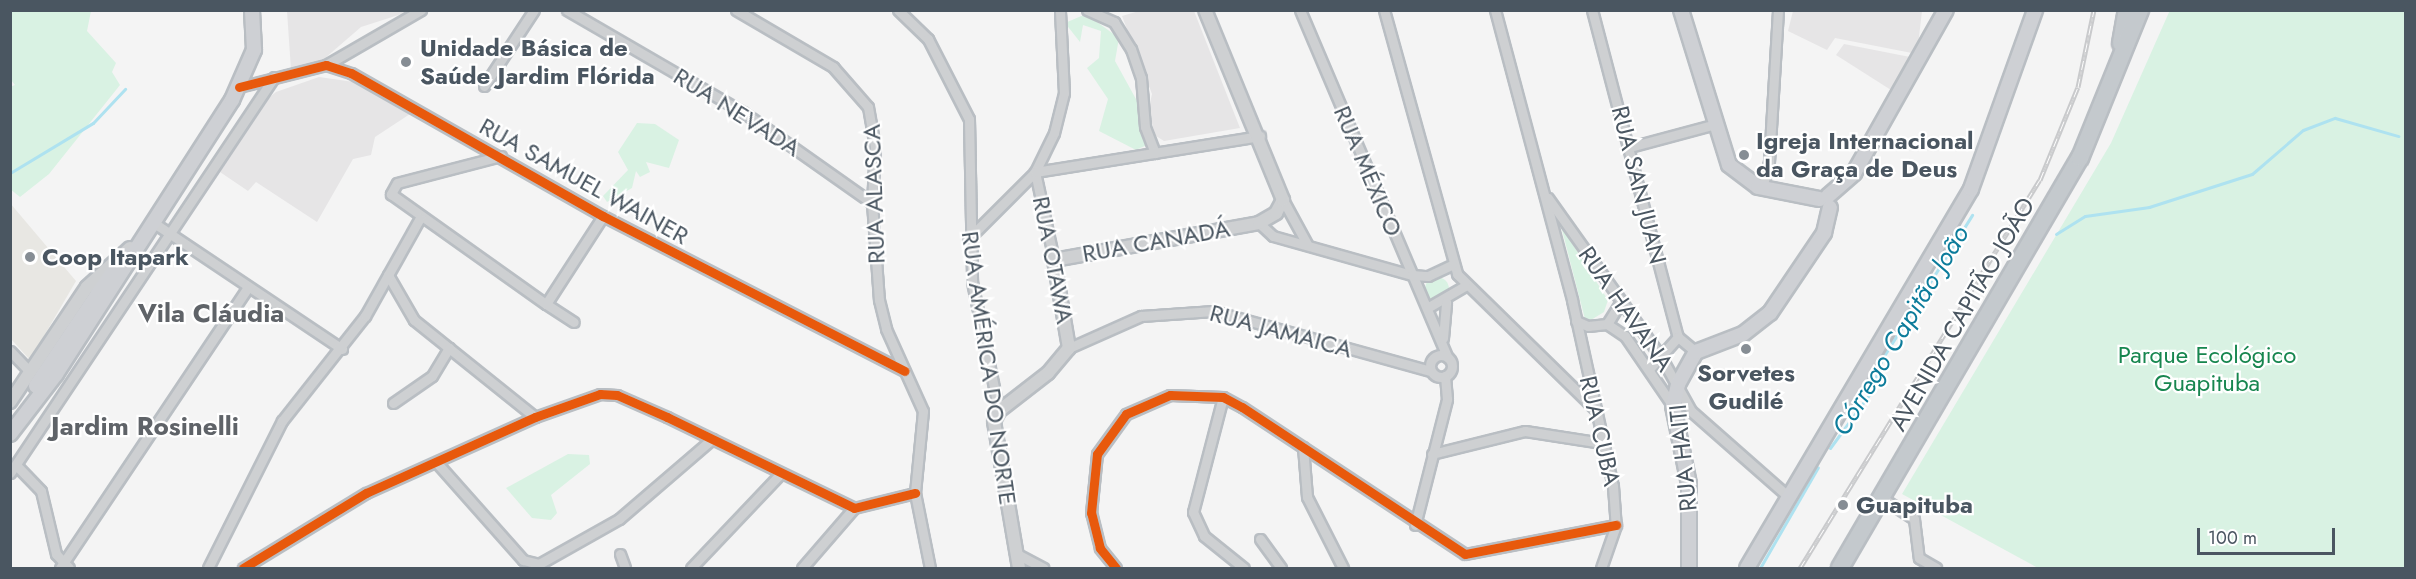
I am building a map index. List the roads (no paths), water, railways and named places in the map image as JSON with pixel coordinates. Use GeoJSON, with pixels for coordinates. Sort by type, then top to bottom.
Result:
{"type":"FeatureCollection","features":[{"type":"Feature","properties":{"kind":"highway","name":"AVENIDA CAPITÃO JOÃO"},"geometry":{"type":"LineString","coordinates":[[2114,79],[2127,10]]}},
{"type":"Feature","properties":{"kind":"highway","name":"AVENIDA CAPITÃO JOÃO"},"geometry":{"type":"LineString","coordinates":[[1840,568],[2080,158],[2129,48],[2140,10]]}},
{"type":"Feature","properties":{"kind":"highway"},"geometry":{"type":"LineString","coordinates":[[2129,48],[2151,10]]}},
{"type":"Feature","properties":{"kind":"main road"},"geometry":{"type":"LineString","coordinates":[[10,426],[88,306],[151,221],[238,87],[254,50],[252,10]]}},
{"type":"Feature","properties":{"kind":"main road"},"geometry":{"type":"LineString","coordinates":[[1681,10],[1712,125],[1729,165],[1762,188],[1826,201]]}},
{"type":"Feature","properties":{"kind":"main road"},"geometry":{"type":"LineString","coordinates":[[1696,352],[1743,334],[1770,314],[1824,233],[1826,201],[1866,154],[1946,10]]}},
{"type":"Feature","properties":{"kind":"main road"},"geometry":{"type":"LineString","coordinates":[[1747,568],[1971,189],[2036,10]]}},
{"type":"Feature","properties":{"kind":"main road"},"geometry":{"type":"LineString","coordinates":[[10,435],[88,306]]}},
{"type":"Feature","properties":{"kind":"main road","name":"RUA HAITI"},"geometry":{"type":"LineString","coordinates":[[1689,568],[1689,484],[1673,406],[1678,384],[1696,352]]}},
{"type":"Feature","properties":{"kind":"street"},"geometry":{"type":"LineString","coordinates":[[238,87],[326,64],[422,10]]}},
{"type":"Feature","properties":{"kind":"street"},"geometry":{"type":"LineString","coordinates":[[484,86],[534,10]]}},
{"type":"Feature","properties":{"kind":"street","name":"RUA NEVADA"},"geometry":{"type":"LineString","coordinates":[[567,10],[743,112],[872,203]]}},
{"type":"Feature","properties":{"kind":"street","name":"RUA ALASCA"},"geometry":{"type":"LineString","coordinates":[[736,10],[809,51],[856,89],[874,125],[872,203],[879,300],[905,371]]}},
{"type":"Feature","properties":{"kind":"street","name":"RUA AMÉRICA DO NORTE"},"geometry":{"type":"LineString","coordinates":[[898,10],[928,39],[969,120],[968,239],[979,327],[999,411],[994,428],[1019,568]]}},
{"type":"Feature","properties":{"kind":"street"},"geometry":{"type":"LineString","coordinates":[[968,239],[1035,172],[1054,133],[1064,93],[1060,10]]}},
{"type":"Feature","properties":{"kind":"street"},"geometry":{"type":"LineString","coordinates":[[1087,10],[1114,22],[1131,49],[1141,78],[1145,127],[1155,153]]}},
{"type":"Feature","properties":{"kind":"street"},"geometry":{"type":"LineString","coordinates":[[1205,10],[1260,136],[1283,200],[1307,244]]}},
{"type":"Feature","properties":{"kind":"street","name":"RUA MÉXICO"},"geometry":{"type":"LineString","coordinates":[[1300,10],[1447,357]]}},
{"type":"Feature","properties":{"kind":"street"},"geometry":{"type":"LineString","coordinates":[[1384,10],[1452,265],[1466,286],[1594,409]]}},
{"type":"Feature","properties":{"kind":"street","name":"RUA HAVANA"},"geometry":{"type":"LineString","coordinates":[[1495,10],[1544,191],[1575,321],[1588,326],[1607,324],[1625,336],[1650,368],[1673,406]]}},
{"type":"Feature","properties":{"kind":"street","name":"RUA SAN JUAN"},"geometry":{"type":"LineString","coordinates":[[1592,10],[1630,147],[1678,337]]}},
{"type":"Feature","properties":{"kind":"street"},"geometry":{"type":"LineString","coordinates":[[1762,188],[1769,162],[1778,10]]}},
{"type":"Feature","properties":{"kind":"street","name":"RUA SAMUEL WAINER"},"geometry":{"type":"LineString","coordinates":[[326,64],[378,86],[603,216],[905,371]]}},
{"type":"Feature","properties":{"kind":"street"},"geometry":{"type":"LineString","coordinates":[[64,567],[52,543],[41,491],[13,469],[168,232],[274,77]]}},
{"type":"Feature","properties":{"kind":"street"},"geometry":{"type":"LineString","coordinates":[[1630,147],[1712,125]]}},
{"type":"Feature","properties":{"kind":"street"},"geometry":{"type":"LineString","coordinates":[[1035,172],[1260,136]]}},
{"type":"Feature","properties":{"kind":"street"},"geometry":{"type":"LineString","coordinates":[[501,156],[393,185],[393,197],[420,218],[574,322]]}},
{"type":"Feature","properties":{"kind":"street","name":"RUA OTAWA"},"geometry":{"type":"LineString","coordinates":[[1035,172],[1054,260],[1069,348]]}},
{"type":"Feature","properties":{"kind":"street","name":"RUA HAVANA"},"geometry":{"type":"LineString","coordinates":[[1544,191],[1661,357],[1678,384],[1690,411],[1789,497]]}},
{"type":"Feature","properties":{"kind":"street","name":"RUA CANADÁ"},"geometry":{"type":"LineString","coordinates":[[1054,260],[1259,223],[1272,217],[1283,200]]}},
{"type":"Feature","properties":{"kind":"street"},"geometry":{"type":"LineString","coordinates":[[546,304],[603,216]]}},
{"type":"Feature","properties":{"kind":"street"},"geometry":{"type":"LineString","coordinates":[[208,568],[282,421],[342,349],[420,218]]}},
{"type":"Feature","properties":{"kind":"street"},"geometry":{"type":"LineString","coordinates":[[151,221],[342,349]]}},
{"type":"Feature","properties":{"kind":"street","name":"RUA CANADÁ"},"geometry":{"type":"LineString","coordinates":[[1259,223],[1273,236],[1412,275],[1428,276],[1452,265]]}},
{"type":"Feature","properties":{"kind":"street"},"geometry":{"type":"LineString","coordinates":[[10,402],[30,372],[88,306],[135,243]]}},
{"type":"Feature","properties":{"kind":"street"},"geometry":{"type":"LineString","coordinates":[[388,275],[414,320],[535,417]]}},
{"type":"Feature","properties":{"kind":"street"},"geometry":{"type":"LineString","coordinates":[[1427,308],[1446,302],[1466,286]]}},
{"type":"Feature","properties":{"kind":"street"},"geometry":{"type":"LineString","coordinates":[[64,567],[248,287]]}},
{"type":"Feature","properties":{"kind":"street"},"geometry":{"type":"LineString","coordinates":[[1443,343],[1446,302]]}},
{"type":"Feature","properties":{"kind":"street"},"geometry":{"type":"LineString","coordinates":[[1607,324],[1621,302]]}},
{"type":"Feature","properties":{"kind":"street","name":"RUA JAMAICA"},"geometry":{"type":"LineString","coordinates":[[999,411],[1048,373],[1069,348],[1141,316],[1214,310],[1445,376]]}},
{"type":"Feature","properties":{"kind":"street","name":"RUA CUBA"},"geometry":{"type":"LineString","coordinates":[[1575,321],[1602,443],[1616,525]]}},
{"type":"Feature","properties":{"kind":"street"},"geometry":{"type":"LineString","coordinates":[[1579,338],[1588,326]]}},
{"type":"Feature","properties":{"kind":"street","name":"RUA MÉXICO"},"geometry":{"type":"LineString","coordinates":[[1431,371],[1437,332]]}},
{"type":"Feature","properties":{"kind":"street"},"geometry":{"type":"LineString","coordinates":[[1650,368],[1678,337],[1696,352]]}},
{"type":"Feature","properties":{"kind":"street"},"geometry":{"type":"LineString","coordinates":[[393,403],[432,376],[449,348]]}},
{"type":"Feature","properties":{"kind":"street"},"geometry":{"type":"LineString","coordinates":[[10,351],[30,372]]}},
{"type":"Feature","properties":{"kind":"street"},"geometry":{"type":"LineString","coordinates":[[1413,366],[1434,358],[1447,357],[1452,367],[1445,376],[1448,399],[1415,525]]}},
{"type":"Feature","properties":{"kind":"street"},"geometry":{"type":"LineString","coordinates":[[905,371],[924,422],[915,493],[930,568]]}},
{"type":"Feature","properties":{"kind":"street"},"geometry":{"type":"LineString","coordinates":[[243,568],[345,505],[535,417],[609,394],[712,439],[854,508]]}},
{"type":"Feature","properties":{"kind":"street"},"geometry":{"type":"LineString","coordinates":[[1222,397],[1192,512],[1204,536],[1244,568]]}},
{"type":"Feature","properties":{"kind":"street"},"geometry":{"type":"LineString","coordinates":[[1112,568],[1095,534],[1089,499],[1106,437],[1126,414],[1155,399],[1222,397],[1303,447],[1453,551],[1474,555],[1616,525]]}},
{"type":"Feature","properties":{"kind":"street"},"geometry":{"type":"LineString","coordinates":[[1432,454],[1525,431],[1602,443]]}},
{"type":"Feature","properties":{"kind":"street"},"geometry":{"type":"LineString","coordinates":[[437,463],[523,560],[543,563],[583,542],[712,439]]}},
{"type":"Feature","properties":{"kind":"street"},"geometry":{"type":"LineString","coordinates":[[1303,447],[1307,497],[1342,568]]}},
{"type":"Feature","properties":{"kind":"street"},"geometry":{"type":"LineString","coordinates":[[691,568],[781,473]]}},
{"type":"Feature","properties":{"kind":"street"},"geometry":{"type":"LineString","coordinates":[[802,568],[854,508],[915,493]]}},
{"type":"Feature","properties":{"kind":"street"},"geometry":{"type":"LineString","coordinates":[[1882,498],[1914,519],[1919,558],[1936,568]]}},
{"type":"Feature","properties":{"kind":"street"},"geometry":{"type":"LineString","coordinates":[[1601,568],[1616,525]]}},
{"type":"Feature","properties":{"kind":"street"},"geometry":{"type":"LineString","coordinates":[[1260,539],[1281,568]]}},
{"type":"Feature","properties":{"kind":"street"},"geometry":{"type":"LineString","coordinates":[[620,554],[625,568]]}},
{"type":"Feature","properties":{"kind":"street"},"geometry":{"type":"LineString","coordinates":[[1017,554],[1044,568]]}},
{"type":"Feature","properties":{"kind":"waterway"},"geometry":{"type":"LineString","coordinates":[[10,173],[93,123],[125,89]]}},
{"type":"Feature","properties":{"kind":"waterway"},"geometry":{"type":"LineString","coordinates":[[2056,234],[2085,216],[2149,207],[2252,174],[2303,130],[2335,118],[2398,136]]}},
{"type":"Feature","properties":{"kind":"waterway","name":"Córrego Capitão João"},"geometry":{"type":"LineString","coordinates":[[1830,448],[1871,392],[1882,359],[1972,215]]}},
{"type":"Feature","properties":{"kind":"waterway","name":"Córrego Capitão João"},"geometry":{"type":"LineString","coordinates":[[1760,568],[1818,467]]}},
{"type":"Feature","properties":{"kind":"railway"},"geometry":{"type":"LineString","coordinates":[[1800,568],[2040,180],[2078,87],[2094,10]]}},
{"type":"Feature","properties":{"kind":"place","name":"Unidade Básica de Saúde Jardim Flórida"},"geometry":{"type":"Point","coordinates":[406,62]}},
{"type":"Feature","properties":{"kind":"place","name":"Igreja Internacional da Graça de Deus"},"geometry":{"type":"Point","coordinates":[1744,155]}},
{"type":"Feature","properties":{"kind":"place","name":"Coop Itapark"},"geometry":{"type":"Point","coordinates":[30,257]}},
{"type":"Feature","properties":{"kind":"place","name":"Sorvetes Gudilé"},"geometry":{"type":"Point","coordinates":[1746,349]}},
{"type":"Feature","properties":{"kind":"place","name":"Guapituba"},"geometry":{"type":"Point","coordinates":[1843,505]}},
{"type":"Feature","properties":{"kind":"district","name":"Vila Cláudia"},"geometry":{"type":"Point","coordinates":[211,314]}},
{"type":"Feature","properties":{"kind":"district","name":"Jardim Rosinelli"},"geometry":{"type":"Point","coordinates":[145,427]}},
{"type":"Feature","properties":{"kind":"park label","name":"Parque Ecológico Guapituba"},"geometry":{"type":"Point","coordinates":[2207,369]}}]}
